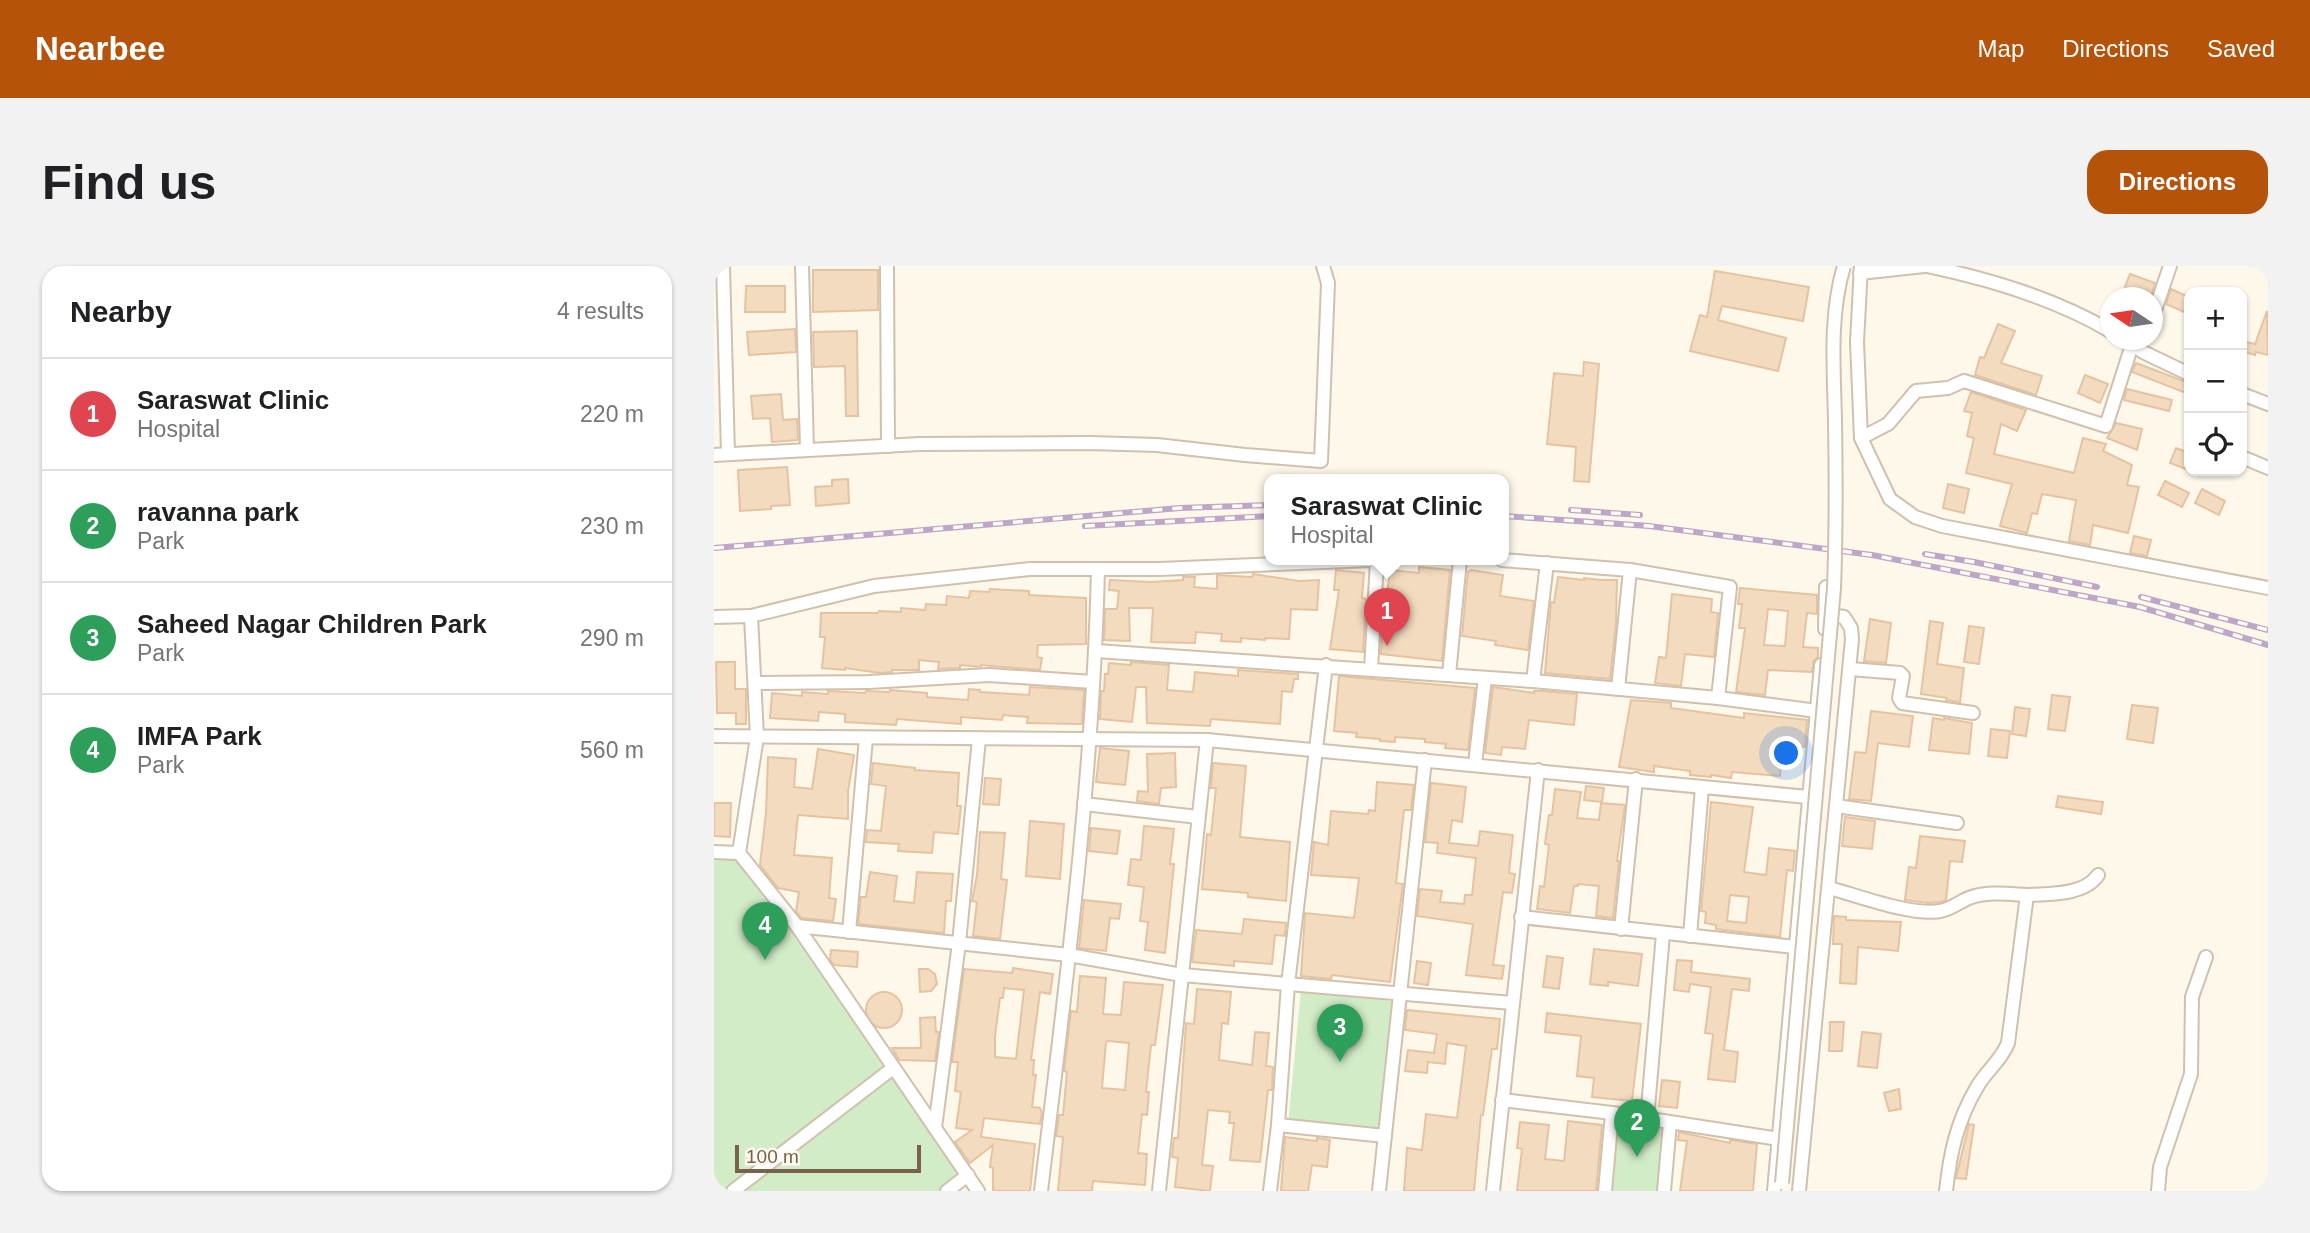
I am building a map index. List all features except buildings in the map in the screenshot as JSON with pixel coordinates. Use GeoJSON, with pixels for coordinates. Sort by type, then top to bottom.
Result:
{"type":"FeatureCollection","features":[{"type":"Feature","properties":{"kind":"street"},"geometry":{"type":"LineString","coordinates":[[723,266],[728,454]]}},
{"type":"Feature","properties":{"kind":"street"},"geometry":{"type":"LineString","coordinates":[[802,266],[807,449]]}},
{"type":"Feature","properties":{"kind":"street"},"geometry":{"type":"LineString","coordinates":[[887,266],[888,446]]}},
{"type":"Feature","properties":{"kind":"street"},"geometry":{"type":"LineString","coordinates":[[714,455],[888,446],[1157,444],[1245,456],[1321,461],[1328,283],[1323,266]]}},
{"type":"Feature","properties":{"kind":"street"},"geometry":{"type":"LineString","coordinates":[[1779,1188],[1835,588],[1833,326],[1836,291],[1844,266]]}},
{"type":"Feature","properties":{"kind":"street"},"geometry":{"type":"LineString","coordinates":[[2100,326],[2058,305],[1952,271],[1926,266],[1861,270],[1857,342],[1861,438],[1890,499],[1915,517],[1942,526],[2268,588]]}},
{"type":"Feature","properties":{"kind":"street"},"geometry":{"type":"LineString","coordinates":[[2163,288],[2171,266]]}},
{"type":"Feature","properties":{"kind":"street"},"geometry":{"type":"LineString","coordinates":[[1861,438],[1888,424],[1916,391],[1948,388],[1964,381],[2106,426],[2128,350]]}},
{"type":"Feature","properties":{"kind":"street"},"geometry":{"type":"LineString","coordinates":[[2144,350],[2170,367],[2184,372]]}},
{"type":"Feature","properties":{"kind":"street"},"geometry":{"type":"LineString","coordinates":[[2247,396],[2268,404]]}},
{"type":"Feature","properties":{"kind":"street"},"geometry":{"type":"LineString","coordinates":[[2247,459],[2268,468]]}},
{"type":"Feature","properties":{"kind":"street"},"geometry":{"type":"LineString","coordinates":[[1509,560],[1630,570],[1730,587],[1718,698]]}},
{"type":"Feature","properties":{"kind":"street"},"geometry":{"type":"LineString","coordinates":[[1533,681],[1547,563]]}},
{"type":"Feature","properties":{"kind":"street"},"geometry":{"type":"LineString","coordinates":[[714,617],[751,616],[874,586],[1030,569],[1276,565]]}},
{"type":"Feature","properties":{"kind":"street"},"geometry":{"type":"LineString","coordinates":[[1371,669],[1374,565]]}},
{"type":"Feature","properties":{"kind":"street"},"geometry":{"type":"LineString","coordinates":[[1449,675],[1460,565]]}},
{"type":"Feature","properties":{"kind":"street"},"geometry":{"type":"LineString","coordinates":[[1041,1191],[1084,804],[1096,651],[1098,569]]}},
{"type":"Feature","properties":{"kind":"street"},"geometry":{"type":"LineString","coordinates":[[1618,690],[1630,570]]}},
{"type":"Feature","properties":{"kind":"street"},"geometry":{"type":"LineString","coordinates":[[1779,1188],[1779,1139],[1826,587]]}},
{"type":"Feature","properties":{"kind":"street"},"geometry":{"type":"LineString","coordinates":[[1799,1191],[1850,669],[1851,628],[1844,617],[1830,615],[1825,621]]}},
{"type":"Feature","properties":{"kind":"street"},"geometry":{"type":"LineString","coordinates":[[751,616],[757,737],[739,853],[797,926],[978,1191]]}},
{"type":"Feature","properties":{"kind":"street"},"geometry":{"type":"LineString","coordinates":[[1096,651],[1533,681],[1718,698],[1817,711]]}},
{"type":"Feature","properties":{"kind":"street"},"geometry":{"type":"LineString","coordinates":[[1270,1191],[1278,1125],[1288,984],[1326,665]]}},
{"type":"Feature","properties":{"kind":"street"},"geometry":{"type":"LineString","coordinates":[[1850,669],[1900,673],[1903,676],[1899,698],[1902,703],[1973,713]]}},
{"type":"Feature","properties":{"kind":"street"},"geometry":{"type":"LineString","coordinates":[[755,683],[869,682],[989,676],[1093,682]]}},
{"type":"Feature","properties":{"kind":"street"},"geometry":{"type":"LineString","coordinates":[[1475,764],[1485,678]]}},
{"type":"Feature","properties":{"kind":"street"},"geometry":{"type":"LineString","coordinates":[[714,736],[1207,740],[1808,797]]}},
{"type":"Feature","properties":{"kind":"street"},"geometry":{"type":"LineString","coordinates":[[849,932],[866,738]]}},
{"type":"Feature","properties":{"kind":"street"},"geometry":{"type":"LineString","coordinates":[[935,1128],[959,943],[979,738]]}},
{"type":"Feature","properties":{"kind":"street"},"geometry":{"type":"LineString","coordinates":[[1159,1191],[1207,740]]}},
{"type":"Feature","properties":{"kind":"street"},"geometry":{"type":"LineString","coordinates":[[1380,1191],[1398,994],[1424,760]]}},
{"type":"Feature","properties":{"kind":"street"},"geometry":{"type":"LineString","coordinates":[[1493,1191],[1538,770]]}},
{"type":"Feature","properties":{"kind":"street"},"geometry":{"type":"LineString","coordinates":[[1621,929],[1636,779]]}},
{"type":"Feature","properties":{"kind":"street"},"geometry":{"type":"LineString","coordinates":[[1690,936],[1702,787]]}},
{"type":"Feature","properties":{"kind":"street"},"geometry":{"type":"LineString","coordinates":[[1084,804],[1199,817]]}},
{"type":"Feature","properties":{"kind":"street"},"geometry":{"type":"LineString","coordinates":[[1836,806],[1957,823]]}},
{"type":"Feature","properties":{"kind":"street"},"geometry":{"type":"LineString","coordinates":[[714,852],[739,853]]}},
{"type":"Feature","properties":{"kind":"street"},"geometry":{"type":"LineString","coordinates":[[1829,888],[1927,912],[1950,908],[1970,897],[1983,894],[2027,895],[2082,888],[2098,875]]}},
{"type":"Feature","properties":{"kind":"street"},"geometry":{"type":"LineString","coordinates":[[1946,1191],[1950,1153],[1963,1114],[1977,1087],[2004,1054],[2008,1043],[2027,895]]}},
{"type":"Feature","properties":{"kind":"street"},"geometry":{"type":"LineString","coordinates":[[1521,917],[1795,947]]}},
{"type":"Feature","properties":{"kind":"street"},"geometry":{"type":"LineString","coordinates":[[797,926],[1069,955],[1182,975],[1512,1003]]}},
{"type":"Feature","properties":{"kind":"street"},"geometry":{"type":"LineString","coordinates":[[1647,1119],[1663,934]]}},
{"type":"Feature","properties":{"kind":"street"},"geometry":{"type":"LineString","coordinates":[[2158,1191],[2162,1159],[2191,1074],[2192,997],[2206,957]]}},
{"type":"Feature","properties":{"kind":"street"},"geometry":{"type":"LineString","coordinates":[[733,1191],[893,1068]]}},
{"type":"Feature","properties":{"kind":"street"},"geometry":{"type":"LineString","coordinates":[[1502,1100],[1612,1113],[1779,1139]]}},
{"type":"Feature","properties":{"kind":"street"},"geometry":{"type":"LineString","coordinates":[[1605,1191],[1612,1113]]}},
{"type":"Feature","properties":{"kind":"street"},"geometry":{"type":"LineString","coordinates":[[1664,1191],[1670,1123]]}},
{"type":"Feature","properties":{"kind":"street"},"geometry":{"type":"LineString","coordinates":[[1278,1125],[1385,1136]]}},
{"type":"Feature","properties":{"kind":"street"},"geometry":{"type":"LineString","coordinates":[[947,1191],[968,1175]]}},
{"type":"Feature","properties":{"kind":"green space"},"geometry":{"type":"Polygon","coordinates":[[[714,852],[739,853],[968,1175],[947,1191],[714,1191],[714,852]]]}},
{"type":"Feature","properties":{"kind":"green space"},"geometry":{"type":"Polygon","coordinates":[[[1301,990],[1393,1001],[1380,1135],[1288,1124],[1301,990]]]}},
{"type":"Feature","properties":{"kind":"green space"},"geometry":{"type":"Polygon","coordinates":[[[1612,1113],[1670,1122],[1664,1191],[1605,1191],[1612,1113]]]}},
{"type":"Feature","properties":{"kind":"railway"},"geometry":{"type":"LineString","coordinates":[[714,548],[1180,508],[1264,505]]}},
{"type":"Feature","properties":{"kind":"railway"},"geometry":{"type":"LineString","coordinates":[[1571,510],[1640,515]]}},
{"type":"Feature","properties":{"kind":"railway"},"geometry":{"type":"LineString","coordinates":[[1085,526],[1264,516]]}},
{"type":"Feature","properties":{"kind":"railway"},"geometry":{"type":"LineString","coordinates":[[1509,516],[1649,526],[1872,555],[2140,607],[2268,645]]}},
{"type":"Feature","properties":{"kind":"railway"},"geometry":{"type":"LineString","coordinates":[[1925,554],[2097,587]]}},
{"type":"Feature","properties":{"kind":"railway"},"geometry":{"type":"LineString","coordinates":[[2141,597],[2268,630]]}},
{"type":"Feature","properties":{"kind":"place","name":"Saraswat Clinic"},"geometry":{"type":"Point","coordinates":[1387,646]}},
{"type":"Feature","properties":{"kind":"place","name":"IMFA Park"},"geometry":{"type":"Point","coordinates":[765,960]}},
{"type":"Feature","properties":{"kind":"place","name":"Saheed Nagar Children Park"},"geometry":{"type":"Point","coordinates":[1340,1062]}},
{"type":"Feature","properties":{"kind":"place","name":"ravanna park"},"geometry":{"type":"Point","coordinates":[1637,1157]}}]}
